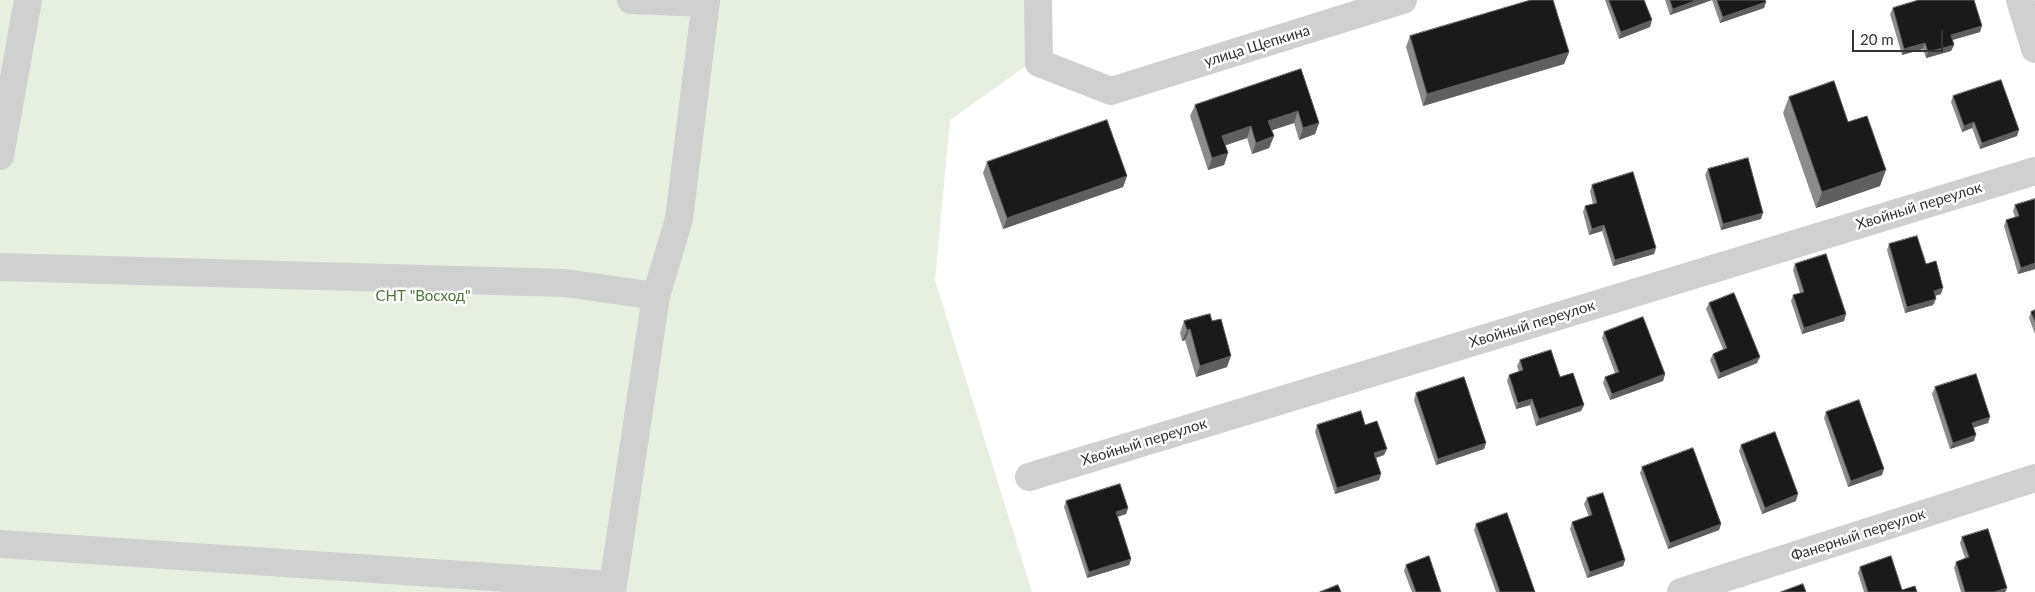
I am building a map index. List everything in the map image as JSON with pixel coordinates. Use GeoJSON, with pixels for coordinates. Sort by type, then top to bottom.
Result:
{"type":"FeatureCollection","features":[{"type":"Feature","properties":{"kind":"street"},"geometry":{"type":"LineString","coordinates":[[0,156],[28,0]]}},
{"type":"Feature","properties":{"kind":"street"},"geometry":{"type":"LineString","coordinates":[[0,544],[612,589],[656,296],[679,218],[706,1],[631,0]]}},
{"type":"Feature","properties":{"kind":"street","name":"улица Щепкина"},"geometry":{"type":"LineString","coordinates":[[1038,0],[1039,63],[1111,91],[1403,0]]}},
{"type":"Feature","properties":{"kind":"street"},"geometry":{"type":"LineString","coordinates":[[2020,0],[2034,45]]}},
{"type":"Feature","properties":{"kind":"street","name":"Хвойный переулок"},"geometry":{"type":"LineString","coordinates":[[1028,477],[2035,171]]}},
{"type":"Feature","properties":{"kind":"street"},"geometry":{"type":"LineString","coordinates":[[0,267],[565,283],[656,296]]}},
{"type":"Feature","properties":{"kind":"street","name":"Фанерный переулок"},"geometry":{"type":"LineString","coordinates":[[1681,592],[2035,478]]}},
{"type":"Feature","properties":{"kind":"green space","name":"СНТ \"Восход\""},"geometry":{"type":"Polygon","coordinates":[[[0,0],[1025,0],[1026,66],[950,120],[935,280],[1032,592],[0,592],[0,0]]]}},
{"type":"Feature","properties":{"kind":"building"},"geometry":{"type":"Polygon","coordinates":[[[1531,0],[1553,0],[1569,52],[1427,94],[1410,36],[1531,0]]]}},
{"type":"Feature","properties":{"kind":"building"},"geometry":{"type":"Polygon","coordinates":[[[1609,0],[1644,0],[1652,20],[1621,32],[1609,0]]]}},
{"type":"Feature","properties":{"kind":"building"},"geometry":{"type":"Polygon","coordinates":[[[1670,0],[1697,0],[1673,9],[1670,0]]]}},
{"type":"Feature","properties":{"kind":"building"},"geometry":{"type":"Polygon","coordinates":[[[1717,0],[1765,0],[1766,2],[1723,17],[1717,0]]]}},
{"type":"Feature","properties":{"kind":"building"},"geometry":{"type":"Polygon","coordinates":[[[1919,0],[1974,0],[1982,26],[1951,35],[1954,45],[1928,52],[1925,43],[1904,49],[1893,8],[1919,0]]]}},
{"type":"Feature","properties":{"kind":"building"},"geometry":{"type":"Polygon","coordinates":[[[1301,69],[1319,123],[1303,128],[1298,111],[1268,121],[1274,136],[1256,143],[1251,126],[1222,136],[1228,153],[1212,158],[1195,105],[1301,69]]]}},
{"type":"Feature","properties":{"kind":"building"},"geometry":{"type":"Polygon","coordinates":[[[2001,80],[2019,130],[1982,143],[1974,122],[1964,126],[1953,96],[2001,80]]]}},
{"type":"Feature","properties":{"kind":"building"},"geometry":{"type":"Polygon","coordinates":[[[1834,81],[1848,122],[1867,116],[1886,170],[1822,192],[1789,97],[1834,81]]]}},
{"type":"Feature","properties":{"kind":"building"},"geometry":{"type":"Polygon","coordinates":[[[1107,120],[1127,176],[1007,218],[987,162],[1107,120]]]}},
{"type":"Feature","properties":{"kind":"building"},"geometry":{"type":"Polygon","coordinates":[[[1748,158],[1763,213],[1723,224],[1708,169],[1748,158]]]}},
{"type":"Feature","properties":{"kind":"building"},"geometry":{"type":"Polygon","coordinates":[[[1633,172],[1656,248],[1615,260],[1604,225],[1592,229],[1585,206],[1597,203],[1592,185],[1633,172]]]}},
{"type":"Feature","properties":{"kind":"building"},"geometry":{"type":"Polygon","coordinates":[[[2035,199],[2035,263],[2021,268],[2006,220],[2019,216],[2015,205],[2035,199]]]}},
{"type":"Feature","properties":{"kind":"building"},"geometry":{"type":"Polygon","coordinates":[[[1917,236],[1926,264],[1936,261],[1943,288],[1934,291],[1936,299],[1907,307],[1889,244],[1917,236]]]}},
{"type":"Feature","properties":{"kind":"building"},"geometry":{"type":"Polygon","coordinates":[[[1826,254],[1846,314],[1804,328],[1793,295],[1804,292],[1795,264],[1826,254]]]}},
{"type":"Feature","properties":{"kind":"building"},"geometry":{"type":"Polygon","coordinates":[[[1734,293],[1760,357],[1720,373],[1713,354],[1727,348],[1709,303],[1734,293]]]}},
{"type":"Feature","properties":{"kind":"building"},"geometry":{"type":"Polygon","coordinates":[[[2035,310],[2035,322],[2031,312],[2035,310]]]}},
{"type":"Feature","properties":{"kind":"building"},"geometry":{"type":"Polygon","coordinates":[[[1210,314],[1212,321],[1221,319],[1231,356],[1200,366],[1190,329],[1187,330],[1184,321],[1210,314]]]}},
{"type":"Feature","properties":{"kind":"building"},"geometry":{"type":"Polygon","coordinates":[[[1643,317],[1665,374],[1612,394],[1605,377],[1619,372],[1604,332],[1643,317]]]}},
{"type":"Feature","properties":{"kind":"building"},"geometry":{"type":"Polygon","coordinates":[[[1551,350],[1560,377],[1573,373],[1584,405],[1539,419],[1532,399],[1518,403],[1509,375],[1523,370],[1520,360],[1551,350]]]}},
{"type":"Feature","properties":{"kind":"building"},"geometry":{"type":"Polygon","coordinates":[[[1976,374],[1990,417],[1972,423],[1976,435],[1953,443],[1935,387],[1976,374]]]}},
{"type":"Feature","properties":{"kind":"building"},"geometry":{"type":"Polygon","coordinates":[[[1464,377],[1486,443],[1438,459],[1416,393],[1464,377]]]}},
{"type":"Feature","properties":{"kind":"building"},"geometry":{"type":"Polygon","coordinates":[[[1859,400],[1884,469],[1851,481],[1826,412],[1859,400]]]}},
{"type":"Feature","properties":{"kind":"building"},"geometry":{"type":"Polygon","coordinates":[[[1361,411],[1365,425],[1377,421],[1387,449],[1374,453],[1381,474],[1337,488],[1317,425],[1361,411]]]}},
{"type":"Feature","properties":{"kind":"building"},"geometry":{"type":"Polygon","coordinates":[[[1775,432],[1798,494],[1765,508],[1741,445],[1775,432]]]}},
{"type":"Feature","properties":{"kind":"building"},"geometry":{"type":"Polygon","coordinates":[[[1693,448],[1721,524],[1670,543],[1642,467],[1693,448]]]}},
{"type":"Feature","properties":{"kind":"building"},"geometry":{"type":"Polygon","coordinates":[[[1120,484],[1128,508],[1116,512],[1131,559],[1089,572],[1066,501],[1120,484]]]}},
{"type":"Feature","properties":{"kind":"building"},"geometry":{"type":"Polygon","coordinates":[[[1603,493],[1625,560],[1590,572],[1572,522],[1592,515],[1587,498],[1603,493]]]}},
{"type":"Feature","properties":{"kind":"building"},"geometry":{"type":"Polygon","coordinates":[[[1507,513],[1535,592],[1500,592],[1476,524],[1507,513]]]}},
{"type":"Feature","properties":{"kind":"building"},"geometry":{"type":"Polygon","coordinates":[[[1988,529],[2007,588],[1994,592],[1965,592],[1956,562],[1969,557],[1962,537],[1988,529]]]}},
{"type":"Feature","properties":{"kind":"building"},"geometry":{"type":"Polygon","coordinates":[[[1429,556],[1441,592],[1416,592],[1406,565],[1429,556]]]}},
{"type":"Feature","properties":{"kind":"building"},"geometry":{"type":"Polygon","coordinates":[[[1891,556],[1902,590],[1915,586],[1917,592],[1868,592],[1860,567],[1891,556]]]}},
{"type":"Feature","properties":{"kind":"building"},"geometry":{"type":"Polygon","coordinates":[[[1803,584],[1806,592],[1781,592],[1803,584]]]}},
{"type":"Feature","properties":{"kind":"building"},"geometry":{"type":"Polygon","coordinates":[[[1338,585],[1341,592],[1320,592],[1338,585]]]}}]}
